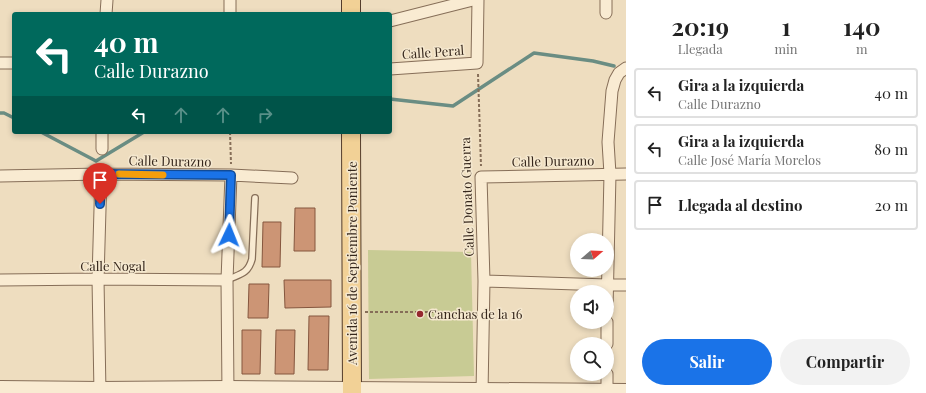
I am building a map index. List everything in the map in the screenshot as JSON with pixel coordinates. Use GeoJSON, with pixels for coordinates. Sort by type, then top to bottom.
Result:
{"type":"FeatureCollection","features":[{"type":"Feature","properties":{"kind":"main road"},"geometry":{"type":"LineString","coordinates":[[351,0],[351,12]]}},
{"type":"Feature","properties":{"kind":"main road","name":"Avenida 16 de Septiembre Poniente"},"geometry":{"type":"LineString","coordinates":[[351,134],[352,391]]}},
{"type":"Feature","properties":{"kind":"street"},"geometry":{"type":"LineString","coordinates":[[106,12],[108,0]]}},
{"type":"Feature","properties":{"kind":"street"},"geometry":{"type":"LineString","coordinates":[[230,0],[230,12]]}},
{"type":"Feature","properties":{"kind":"street"},"geometry":{"type":"LineString","coordinates":[[392,20],[473,0]]}},
{"type":"Feature","properties":{"kind":"street"},"geometry":{"type":"LineString","coordinates":[[477,63],[478,0]]}},
{"type":"Feature","properties":{"kind":"street"},"geometry":{"type":"LineString","coordinates":[[606,0],[606,13]]}},
{"type":"Feature","properties":{"kind":"street"},"geometry":{"type":"LineString","coordinates":[[0,63],[12,63]]}},
{"type":"Feature","properties":{"kind":"street","name":"Calle Peral"},"geometry":{"type":"LineString","coordinates":[[392,69],[477,63]]}},
{"type":"Feature","properties":{"kind":"street"},"geometry":{"type":"LineString","coordinates":[[484,281],[607,285],[610,174],[608,142],[612,91],[619,73],[626,68]]}},
{"type":"Feature","properties":{"kind":"street"},"geometry":{"type":"LineString","coordinates":[[102,134],[102,148]]}},
{"type":"Feature","properties":{"kind":"street"},"geometry":{"type":"LineString","coordinates":[[100,391],[98,279],[101,174]]}},
{"type":"Feature","properties":{"kind":"street","name":"Calle Durazno"},"geometry":{"type":"LineString","coordinates":[[0,176],[101,174],[231,175],[292,178]]}},
{"type":"Feature","properties":{"kind":"street","name":"Calle Durazno"},"geometry":{"type":"LineString","coordinates":[[481,177],[626,174]]}},
{"type":"Feature","properties":{"kind":"street"},"geometry":{"type":"LineString","coordinates":[[228,391],[227,280],[231,175]]}},
{"type":"Feature","properties":{"kind":"street","name":"Calle Donato Guerra"},"geometry":{"type":"LineString","coordinates":[[481,177],[484,281],[482,391]]}},
{"type":"Feature","properties":{"kind":"street","name":"Calle Nogal"},"geometry":{"type":"LineString","coordinates":[[0,280],[227,280]]}},
{"type":"Feature","properties":{"kind":"street"},"geometry":{"type":"LineString","coordinates":[[614,285],[626,285]]}},
{"type":"Feature","properties":{"kind":"street"},"geometry":{"type":"LineString","coordinates":[[607,381],[607,392]]}},
{"type":"Feature","properties":{"kind":"street"},"geometry":{"type":"LineString","coordinates":[[0,388],[100,391],[626,391]]}},
{"type":"Feature","properties":{"kind":"lane"},"geometry":{"type":"LineString","coordinates":[[227,280],[241,274],[250,267],[252,259],[255,198]]}},
{"type":"Feature","properties":{"kind":"path","name":"Calle Donato Guerra"},"geometry":{"type":"LineString","coordinates":[[477,63],[481,177]]}},
{"type":"Feature","properties":{"kind":"path"},"geometry":{"type":"LineString","coordinates":[[230,134],[231,175]]}},
{"type":"Feature","properties":{"kind":"path"},"geometry":{"type":"LineString","coordinates":[[352,312],[444,312]]}},
{"type":"Feature","properties":{"kind":"green space","name":"Canchas de la 16"},"geometry":{"type":"Polygon","coordinates":[[[368,250],[471,252],[474,376],[369,379],[368,250]]]}},
{"type":"Feature","properties":{"kind":"building"},"geometry":{"type":"Polygon","coordinates":[[[295,208],[315,208],[315,251],[294,251],[295,208]]]}},
{"type":"Feature","properties":{"kind":"building"},"geometry":{"type":"Polygon","coordinates":[[[263,222],[281,222],[280,267],[262,267],[263,222]]]}},
{"type":"Feature","properties":{"kind":"building"},"geometry":{"type":"Polygon","coordinates":[[[284,280],[331,280],[331,307],[285,308],[284,280]]]}},
{"type":"Feature","properties":{"kind":"building"},"geometry":{"type":"Polygon","coordinates":[[[249,284],[269,284],[268,318],[248,318],[249,284]]]}},
{"type":"Feature","properties":{"kind":"building"},"geometry":{"type":"Polygon","coordinates":[[[309,316],[329,316],[328,370],[308,370],[309,316]]]}},
{"type":"Feature","properties":{"kind":"building"},"geometry":{"type":"Polygon","coordinates":[[[242,330],[261,330],[260,374],[242,374],[242,330]]]}},
{"type":"Feature","properties":{"kind":"building"},"geometry":{"type":"Polygon","coordinates":[[[276,330],[295,330],[294,374],[275,374],[276,330]]]}},
{"type":"Feature","properties":{"kind":"waterway"},"geometry":{"type":"LineString","coordinates":[[392,99],[453,106],[534,53],[593,61],[614,66]]}},
{"type":"Feature","properties":{"kind":"waterway"},"geometry":{"type":"LineString","coordinates":[[0,113],[4,113],[12,117]]}},
{"type":"Feature","properties":{"kind":"waterway"},"geometry":{"type":"LineString","coordinates":[[45,134],[96,161],[141,134]]}},
{"type":"Feature","properties":{"kind":"slow traffic"},"geometry":{"type":"LineString","coordinates":[[119,174],[163,175]]}},
{"type":"Feature","properties":{"kind":"place","name":"Canchas de la 16"},"geometry":{"type":"Point","coordinates":[420,314]}},
{"type":"Feature","properties":{"kind":"route"},"geometry":{"type":"LineString","coordinates":[[100,204],[101,174],[231,175],[229,235]]}}]}
